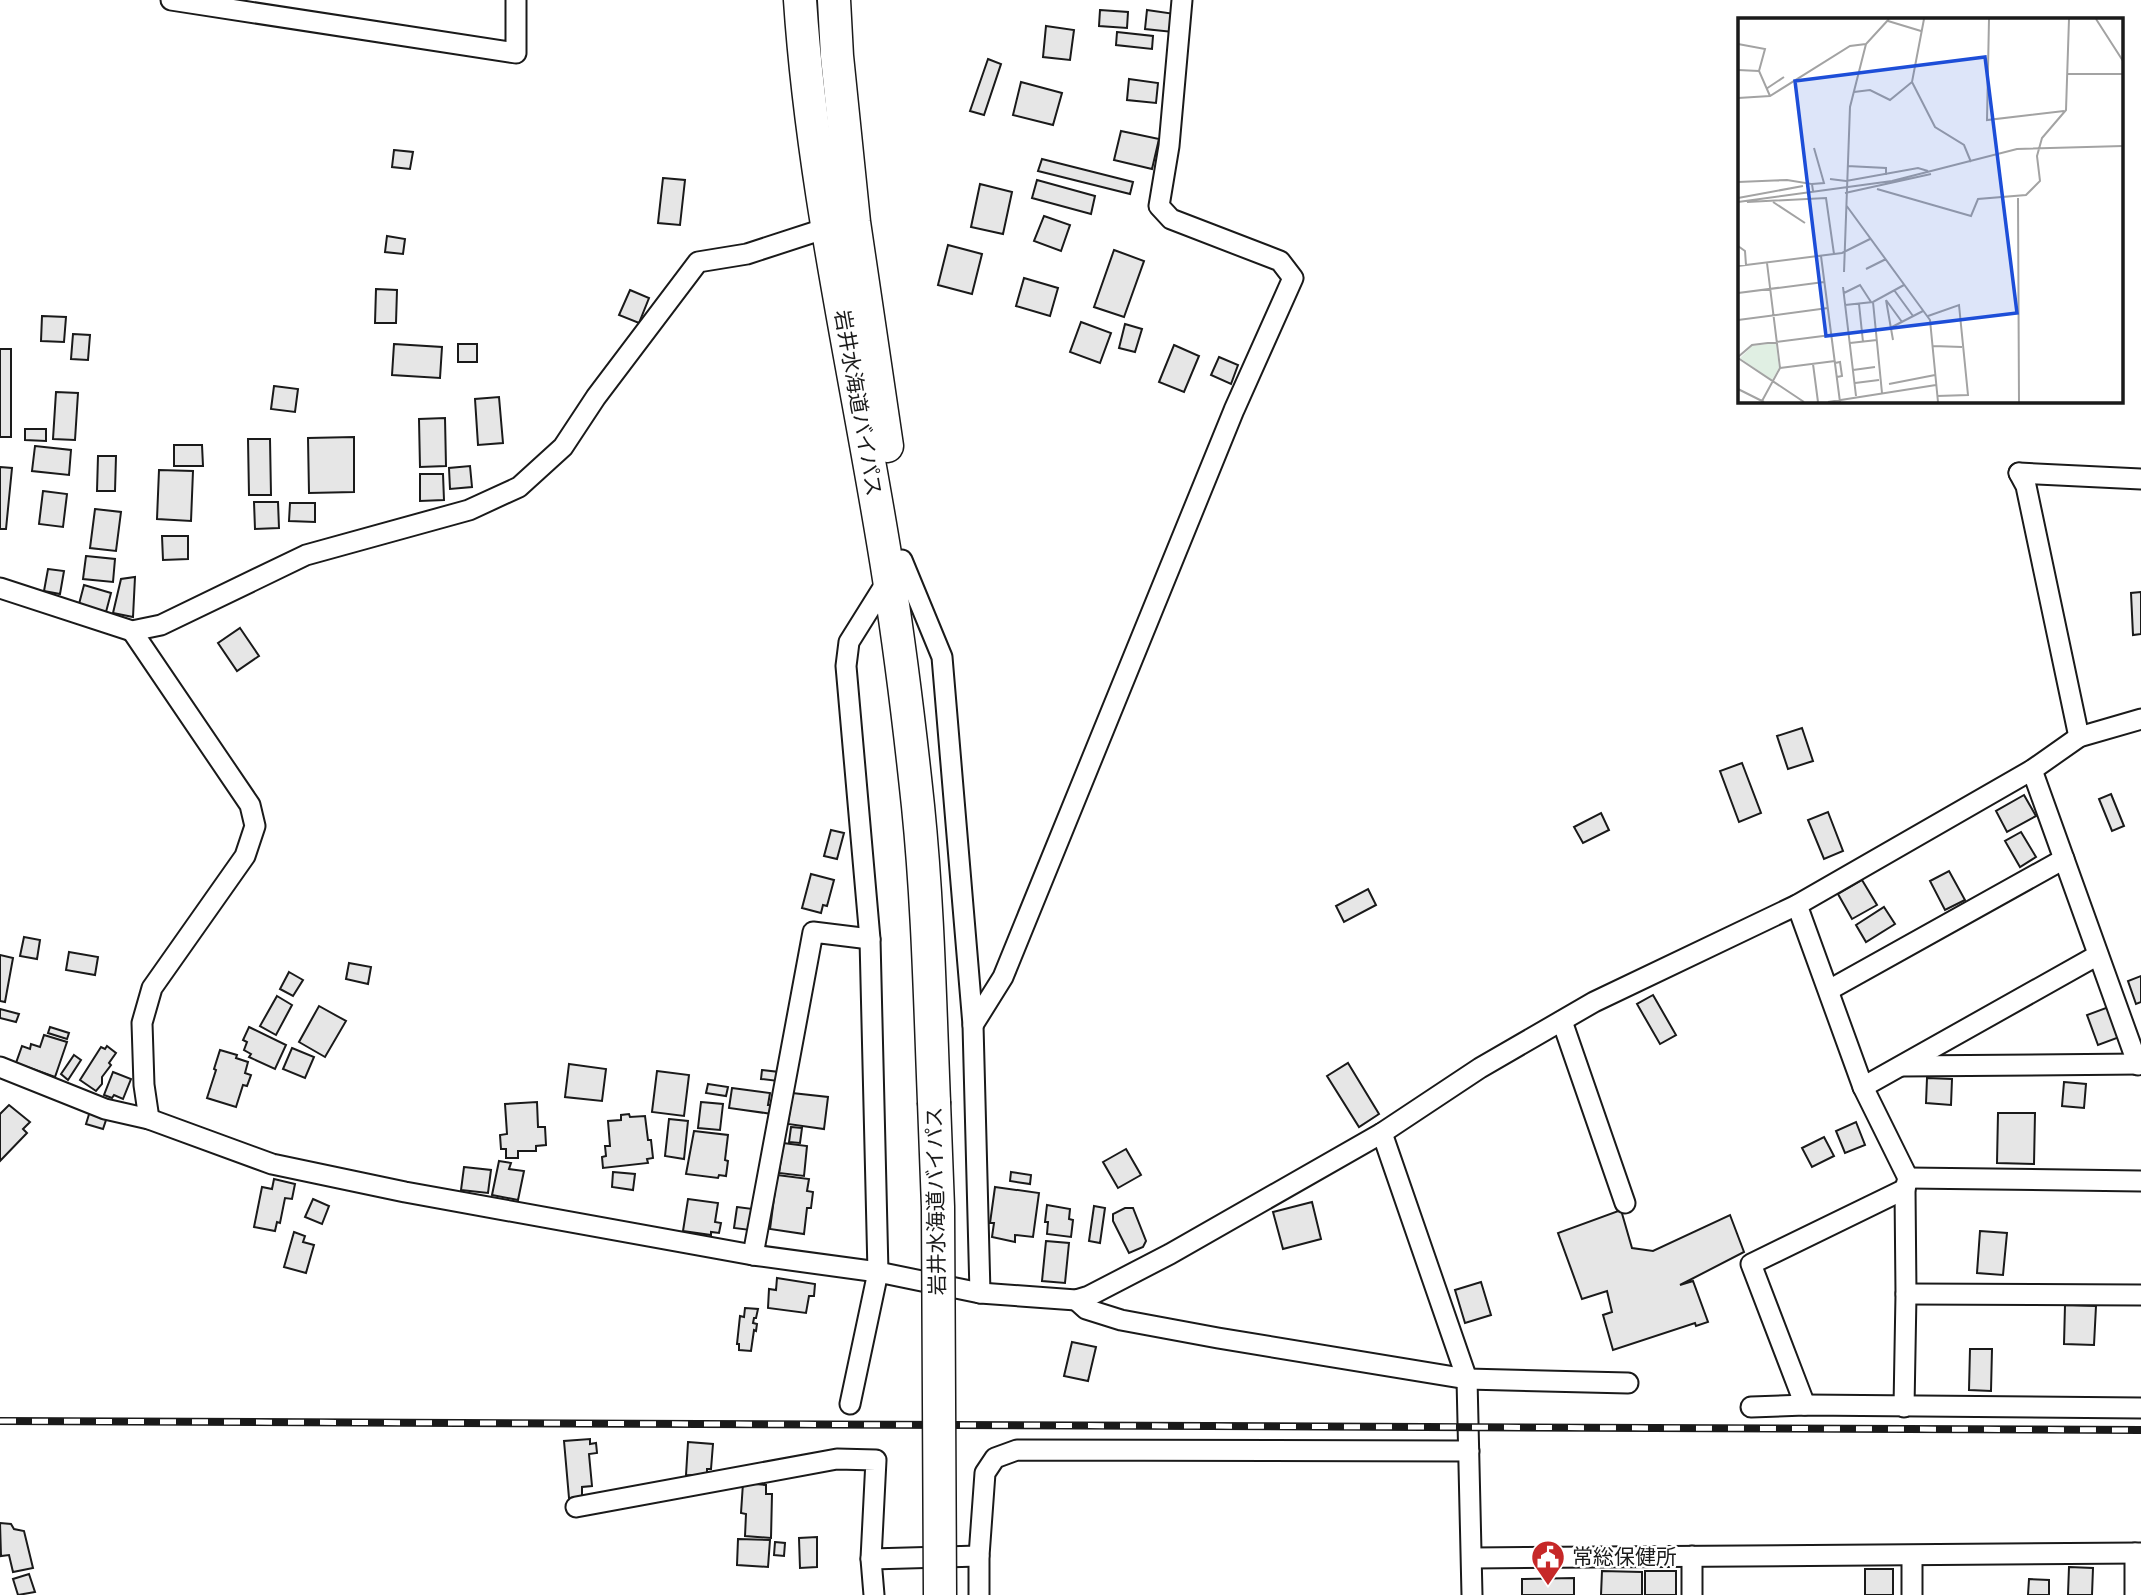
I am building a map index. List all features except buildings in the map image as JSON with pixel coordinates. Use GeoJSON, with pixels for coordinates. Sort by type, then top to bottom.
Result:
{"type":"FeatureCollection","features":[{"type":"Feature","properties":{"kind":"highway","name":"岩井水海道バイパス"},"geometry":{"type":"LineString","coordinates":[[800,0],[806,86],[841,224],[912,664],[938,1207],[940,1595]]}},
{"type":"Feature","properties":{"kind":"highway","name":"岩井水海道バイパス"},"geometry":{"type":"LineString","coordinates":[[834,0],[841,224]]}},
{"type":"Feature","properties":{"kind":"street"},"geometry":{"type":"LineString","coordinates":[[171,0],[516,53],[516,0]]}},
{"type":"Feature","properties":{"kind":"street"},"geometry":{"type":"LineString","coordinates":[[973,1025],[1003,977],[1234,410],[1293,278],[1280,261],[1171,219],[1159,206],[1169,146],[1182,0]]}},
{"type":"Feature","properties":{"kind":"street"},"geometry":{"type":"LineString","coordinates":[[0,588],[132,631],[162,625],[306,555],[469,510],[519,487],[563,447],[596,397],[698,262],[747,254],[841,224]]}},
{"type":"Feature","properties":{"kind":"street"},"geometry":{"type":"LineString","coordinates":[[2079,737],[2026,486],[2019,473],[2141,479]]}},
{"type":"Feature","properties":{"kind":"street"},"geometry":{"type":"LineString","coordinates":[[850,1404],[878,1272],[870,939],[846,667],[849,642],[895,569],[942,657],[973,1025],[980,1293]]}},
{"type":"Feature","properties":{"kind":"street"},"geometry":{"type":"LineString","coordinates":[[132,631],[250,805],[254,827],[245,856],[152,988],[142,1023],[144,1085],[149,1119]]}},
{"type":"Feature","properties":{"kind":"street"},"geometry":{"type":"LineString","coordinates":[[0,1067],[105,1109],[149,1119],[272,1164],[405,1192],[753,1255],[878,1272],[980,1293],[1076,1300],[1089,1296],[1170,1254],[1382,1133],[1480,1068],[1594,1002],[1797,905],[2032,770],[2079,737],[2141,719]]}},
{"type":"Feature","properties":{"kind":"street"},"geometry":{"type":"LineString","coordinates":[[1902,1066],[2139,1065],[2032,770]]}},
{"type":"Feature","properties":{"kind":"street"},"geometry":{"type":"LineString","coordinates":[[1829,990],[2064,859]]}},
{"type":"Feature","properties":{"kind":"street"},"geometry":{"type":"LineString","coordinates":[[1797,905],[1863,1087],[1907,1184],[1904,1407]]}},
{"type":"Feature","properties":{"kind":"street"},"geometry":{"type":"LineString","coordinates":[[753,1255],[814,932],[870,939]]}},
{"type":"Feature","properties":{"kind":"street"},"geometry":{"type":"LineString","coordinates":[[1863,1087],[2098,955]]}},
{"type":"Feature","properties":{"kind":"street"},"geometry":{"type":"LineString","coordinates":[[1562,1021],[1625,1203]]}},
{"type":"Feature","properties":{"kind":"street"},"geometry":{"type":"LineString","coordinates":[[1382,1133],[1467,1379],[1472,1595]]}},
{"type":"Feature","properties":{"kind":"street"},"geometry":{"type":"LineString","coordinates":[[1805,1405],[1751,1264],[1907,1184],[2141,1181]]}},
{"type":"Feature","properties":{"kind":"street"},"geometry":{"type":"LineString","coordinates":[[1906,1294],[2141,1295]]}},
{"type":"Feature","properties":{"kind":"street"},"geometry":{"type":"LineString","coordinates":[[1076,1300],[1086,1310],[1121,1320],[1467,1379],[1628,1383]]}},
{"type":"Feature","properties":{"kind":"street"},"geometry":{"type":"LineString","coordinates":[[1751,1407],[1805,1405],[2141,1408]]}},
{"type":"Feature","properties":{"kind":"street"},"geometry":{"type":"LineString","coordinates":[[979,1595],[985,1473],[995,1458],[1017,1450],[1469,1451]]}},
{"type":"Feature","properties":{"kind":"street"},"geometry":{"type":"LineString","coordinates":[[576,1507],[837,1458],[876,1460],[871,1559],[874,1595]]}},
{"type":"Feature","properties":{"kind":"street"},"geometry":{"type":"LineString","coordinates":[[1472,1558],[2138,1553],[2135,1595]]}},
{"type":"Feature","properties":{"kind":"street"},"geometry":{"type":"LineString","coordinates":[[871,1559],[979,1556]]}},
{"type":"Feature","properties":{"kind":"street"},"geometry":{"type":"LineString","coordinates":[[1692,1556],[1692,1595]]}},
{"type":"Feature","properties":{"kind":"street"},"geometry":{"type":"LineString","coordinates":[[1912,1556],[1912,1595]]}},
{"type":"Feature","properties":{"kind":"railway"},"geometry":{"type":"LineString","coordinates":[[0,1421],[2141,1430]]}},
{"type":"Feature","properties":{"kind":"place","name":"常総保健所"},"geometry":{"type":"Point","coordinates":[1548,1587]}}]}
